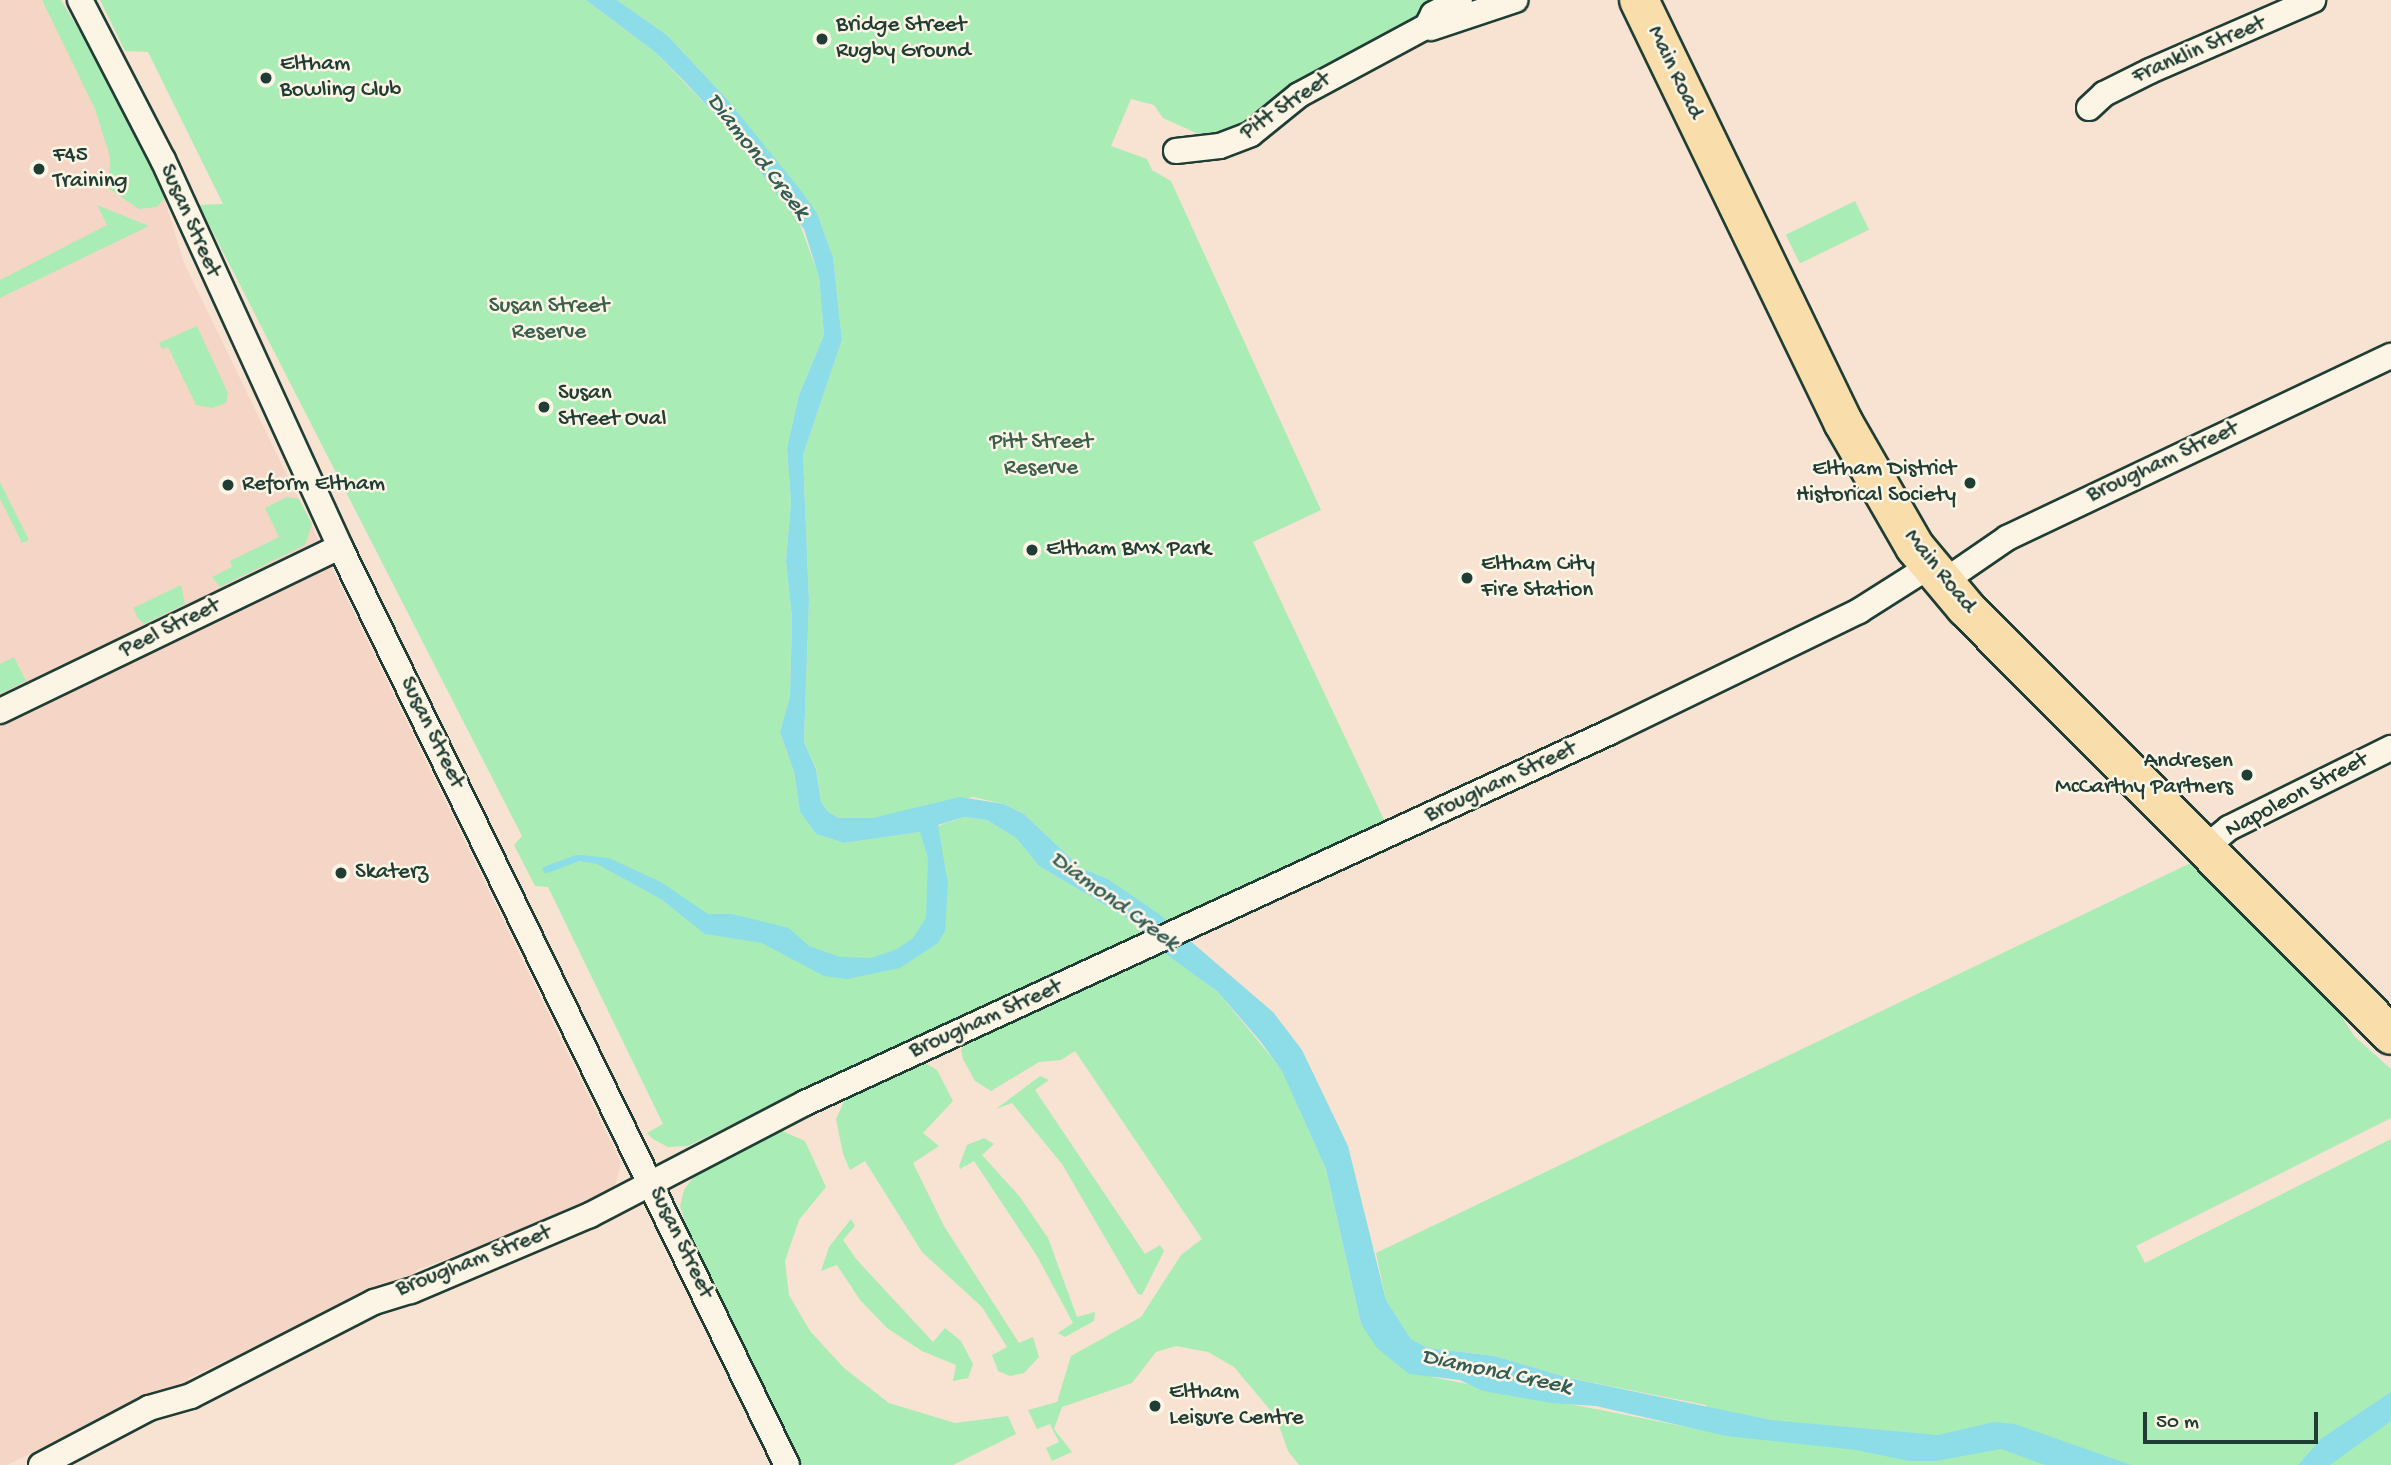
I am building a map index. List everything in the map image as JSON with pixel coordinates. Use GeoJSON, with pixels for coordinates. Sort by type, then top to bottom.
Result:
{"type":"FeatureCollection","features":[{"type":"Feature","properties":{"kind":"main road","name":"Main Road"},"geometry":{"type":"LineString","coordinates":[[1639,0],[1843,422],[1888,505],[1936,574],[2391,1035]]}},
{"type":"Feature","properties":{"kind":"street","name":"Susan Street"},"geometry":{"type":"LineString","coordinates":[[80,0],[168,171],[340,547],[787,1465]]}},
{"type":"Feature","properties":{"kind":"street","name":"Pitt Street"},"geometry":{"type":"LineString","coordinates":[[1176,151],[1220,146],[1251,134],[1317,84],[1427,26],[1433,14],[1460,0]]}},
{"type":"Feature","properties":{"kind":"street","name":"Pitt Street"},"geometry":{"type":"LineString","coordinates":[[1427,26],[1438,28],[1515,0]]}},
{"type":"Feature","properties":{"kind":"street","name":"Franklin Street"},"geometry":{"type":"LineString","coordinates":[[2089,108],[2104,94],[2150,71],[2313,0]]}},
{"type":"Feature","properties":{"kind":"street","name":"Brougham Street"},"geometry":{"type":"LineString","coordinates":[[41,1465],[149,1408],[191,1396],[380,1298],[530,1242],[652,1183],[780,1115],[1230,907],[1272,891],[1688,695],[2007,538],[2391,356]]}},
{"type":"Feature","properties":{"kind":"street","name":"Peel Street"},"geometry":{"type":"LineString","coordinates":[[0,712],[340,547]]}},
{"type":"Feature","properties":{"kind":"street","name":"Napoleon Street"},"geometry":{"type":"LineString","coordinates":[[2205,848],[2229,828],[2391,748]]}},
{"type":"Feature","properties":{"kind":"shaded area"},"geometry":{"type":"Polygon","coordinates":[[[0,0],[61,0],[110,83],[162,191],[184,263],[621,1163],[615,1185],[603,1195],[520,1232],[416,1270],[412,1279],[376,1289],[189,1378],[187,1387],[149,1397],[7,1465],[0,1465],[0,0]]]}},
{"type":"Feature","properties":{"kind":"green space"},"geometry":{"type":"Polygon","coordinates":[[[42,0],[61,0],[97,60],[165,198],[157,207],[139,209],[109,189],[110,157],[95,109],[42,0]]]}},
{"type":"Feature","properties":{"kind":"green space","name":"Susan Street Reserve"},"geometry":{"type":"Polygon","coordinates":[[[100,0],[586,0],[655,52],[723,123],[796,214],[819,276],[824,335],[799,395],[787,448],[791,502],[786,561],[792,618],[790,696],[780,732],[794,772],[800,812],[816,834],[844,843],[920,832],[964,817],[987,820],[1016,838],[1039,866],[1135,923],[1147,938],[833,1076],[688,1146],[668,1147],[653,1139],[647,1133],[663,1124],[548,887],[535,886],[514,845],[522,836],[199,205],[223,204],[148,52],[125,51],[100,0]]]}},
{"type":"Feature","properties":{"kind":"green space","name":"Eltham BMX Park"},"geometry":{"type":"Polygon","coordinates":[[[617,0],[1446,0],[1289,87],[1252,120],[1225,134],[1205,137],[1163,118],[1154,105],[1131,99],[1111,146],[1147,159],[1152,170],[1171,181],[1321,510],[1253,542],[1387,826],[1169,923],[1108,879],[1081,868],[1024,814],[1004,804],[973,797],[872,818],[839,818],[828,812],[821,802],[816,768],[804,742],[809,601],[803,455],[842,340],[833,257],[817,213],[726,98],[667,35],[617,0]]]}},
{"type":"Feature","properties":{"kind":"green space"},"geometry":{"type":"Polygon","coordinates":[[[1855,201],[1869,230],[1800,264],[1786,235],[1855,201]]]}},
{"type":"Feature","properties":{"kind":"green space"},"geometry":{"type":"Polygon","coordinates":[[[97,205],[149,226],[0,298],[0,280],[107,225],[97,205]]]}},
{"type":"Feature","properties":{"kind":"green space"},"geometry":{"type":"Polygon","coordinates":[[[197,326],[228,393],[226,403],[212,408],[196,405],[168,347],[162,349],[159,343],[197,326]]]}},
{"type":"Feature","properties":{"kind":"green space"},"geometry":{"type":"Polygon","coordinates":[[[0,482],[29,540],[22,543],[0,499],[0,482]]]}},
{"type":"Feature","properties":{"kind":"green space"},"geometry":{"type":"Polygon","coordinates":[[[287,497],[299,499],[312,524],[305,545],[220,587],[212,577],[232,567],[230,561],[279,537],[265,508],[287,497]]]}},
{"type":"Feature","properties":{"kind":"green space"},"geometry":{"type":"Polygon","coordinates":[[[181,585],[185,604],[144,624],[138,618],[133,608],[181,585]]]}},
{"type":"Feature","properties":{"kind":"green space"},"geometry":{"type":"Polygon","coordinates":[[[14,657],[26,681],[0,694],[0,664],[14,657]]]}},
{"type":"Feature","properties":{"kind":"green space"},"geometry":{"type":"Polygon","coordinates":[[[2199,859],[2322,985],[2354,1036],[2391,1069],[2391,1118],[2136,1246],[2145,1263],[2391,1139],[2391,1465],[1299,1465],[1288,1451],[1276,1417],[1234,1367],[1208,1352],[1176,1346],[1156,1352],[1132,1383],[1062,1407],[1054,1429],[1072,1452],[1052,1461],[1046,1448],[1059,1442],[1050,1424],[1037,1429],[1028,1410],[1057,1402],[1071,1356],[1141,1317],[1181,1255],[1202,1239],[1075,1051],[1061,1060],[1039,1062],[991,1091],[975,1081],[963,1059],[961,1050],[968,1041],[1160,948],[1217,991],[1282,1070],[1326,1169],[1361,1324],[1432,1377],[1702,1430],[1706,1405],[1569,1378],[1495,1356],[1428,1348],[1411,1339],[1386,1300],[1376,1253],[2199,859]]]}},
{"type":"Feature","properties":{"kind":"green space"},"geometry":{"type":"Polygon","coordinates":[[[927,1064],[937,1070],[953,1101],[923,1133],[939,1146],[913,1163],[944,1226],[1019,1343],[1033,1337],[1039,1357],[1024,1373],[1010,1376],[998,1371],[992,1355],[1007,1347],[982,1307],[922,1252],[865,1161],[850,1170],[843,1154],[836,1119],[845,1099],[915,1065],[927,1064]]]}},
{"type":"Feature","properties":{"kind":"green space"},"geometry":{"type":"Polygon","coordinates":[[[1040,1076],[1049,1080],[1035,1090],[1145,1254],[1160,1245],[1164,1251],[1142,1295],[1138,1294],[1062,1164],[1012,1103],[996,1109],[1040,1076]]]}},
{"type":"Feature","properties":{"kind":"green space"},"geometry":{"type":"Polygon","coordinates":[[[780,1130],[805,1141],[826,1187],[799,1220],[785,1261],[789,1295],[810,1331],[844,1368],[889,1403],[955,1423],[1008,1416],[1016,1434],[953,1465],[799,1465],[688,1232],[680,1206],[684,1190],[695,1175],[780,1130]]]}},
{"type":"Feature","properties":{"kind":"green space"},"geometry":{"type":"Polygon","coordinates":[[[984,1138],[994,1144],[982,1155],[1020,1197],[1048,1238],[1077,1317],[1095,1312],[1094,1321],[1065,1337],[1058,1333],[1073,1323],[1037,1256],[974,1161],[960,1169],[967,1145],[984,1138]]]}},
{"type":"Feature","properties":{"kind":"green space"},"geometry":{"type":"Polygon","coordinates":[[[851,1219],[855,1226],[843,1240],[857,1260],[933,1342],[945,1328],[961,1341],[973,1364],[968,1378],[953,1381],[956,1365],[922,1351],[887,1328],[860,1300],[837,1265],[821,1271],[829,1247],[851,1219]]]}},
{"type":"Feature","properties":{"kind":"water","name":"Diamond Creek"},"geometry":{"type":"Polygon","coordinates":[[[586,0],[617,0],[667,35],[726,98],[799,188],[817,213],[833,257],[842,340],[803,455],[809,601],[804,742],[816,769],[821,802],[828,812],[839,818],[872,818],[960,797],[1004,804],[1024,814],[1081,868],[1108,879],[1159,914],[1273,1012],[1302,1050],[1348,1146],[1386,1300],[1411,1339],[1428,1348],[1495,1356],[1569,1378],[1771,1420],[1938,1435],[1994,1422],[2015,1424],[2131,1465],[2045,1465],[2001,1449],[1936,1461],[1909,1461],[1856,1450],[1726,1436],[1596,1406],[1551,1403],[1483,1391],[1460,1380],[1409,1374],[1377,1348],[1361,1324],[1326,1169],[1282,1071],[1261,1042],[1217,991],[1152,944],[1135,923],[1039,866],[1016,838],[987,820],[964,817],[938,825],[948,884],[945,931],[938,943],[900,968],[847,979],[824,976],[762,943],[705,934],[661,899],[597,864],[568,859],[581,855],[609,858],[661,882],[708,914],[732,914],[789,928],[809,946],[840,957],[871,958],[897,949],[913,938],[926,918],[928,858],[920,832],[844,843],[816,834],[800,812],[794,772],[780,732],[790,696],[792,618],[786,561],[791,502],[787,448],[799,395],[824,335],[819,277],[804,229],[723,123],[683,80],[655,52],[586,0]]]}},
{"type":"Feature","properties":{"kind":"water"},"geometry":{"type":"Polygon","coordinates":[[[2391,1392],[2391,1421],[2330,1465],[2298,1465],[2322,1438],[2391,1392]]]}},
{"type":"Feature","properties":{"kind":"waterway"},"geometry":{"type":"LineString","coordinates":[[546,869],[576,858]]}},
{"type":"Feature","properties":{"kind":"place","name":"Bridge Street Rugby Ground"},"geometry":{"type":"Point","coordinates":[822,39]}},
{"type":"Feature","properties":{"kind":"place","name":"Eltham Bowling Club"},"geometry":{"type":"Point","coordinates":[266,78]}},
{"type":"Feature","properties":{"kind":"place","name":"F45 Training"},"geometry":{"type":"Point","coordinates":[39,169]}},
{"type":"Feature","properties":{"kind":"place","name":"Susan Street Oval"},"geometry":{"type":"Point","coordinates":[544,407]}},
{"type":"Feature","properties":{"kind":"place","name":"Eltham District Historical Society"},"geometry":{"type":"Point","coordinates":[1970,483]}},
{"type":"Feature","properties":{"kind":"place","name":"Reform Eltham"},"geometry":{"type":"Point","coordinates":[228,485]}},
{"type":"Feature","properties":{"kind":"place","name":"Eltham BMX Park"},"geometry":{"type":"Point","coordinates":[1032,550]}},
{"type":"Feature","properties":{"kind":"place","name":"Eltham City Fire Station"},"geometry":{"type":"Point","coordinates":[1467,578]}},
{"type":"Feature","properties":{"kind":"place","name":"Andresen McCarthy Partners"},"geometry":{"type":"Point","coordinates":[2247,775]}},
{"type":"Feature","properties":{"kind":"place","name":"Skaterz"},"geometry":{"type":"Point","coordinates":[341,873]}},
{"type":"Feature","properties":{"kind":"place","name":"Eltham Leisure Centre"},"geometry":{"type":"Point","coordinates":[1155,1406]}},
{"type":"Feature","properties":{"kind":"park label","name":"Pitt Street Reserve"},"geometry":{"type":"Point","coordinates":[1041,456]}}]}
